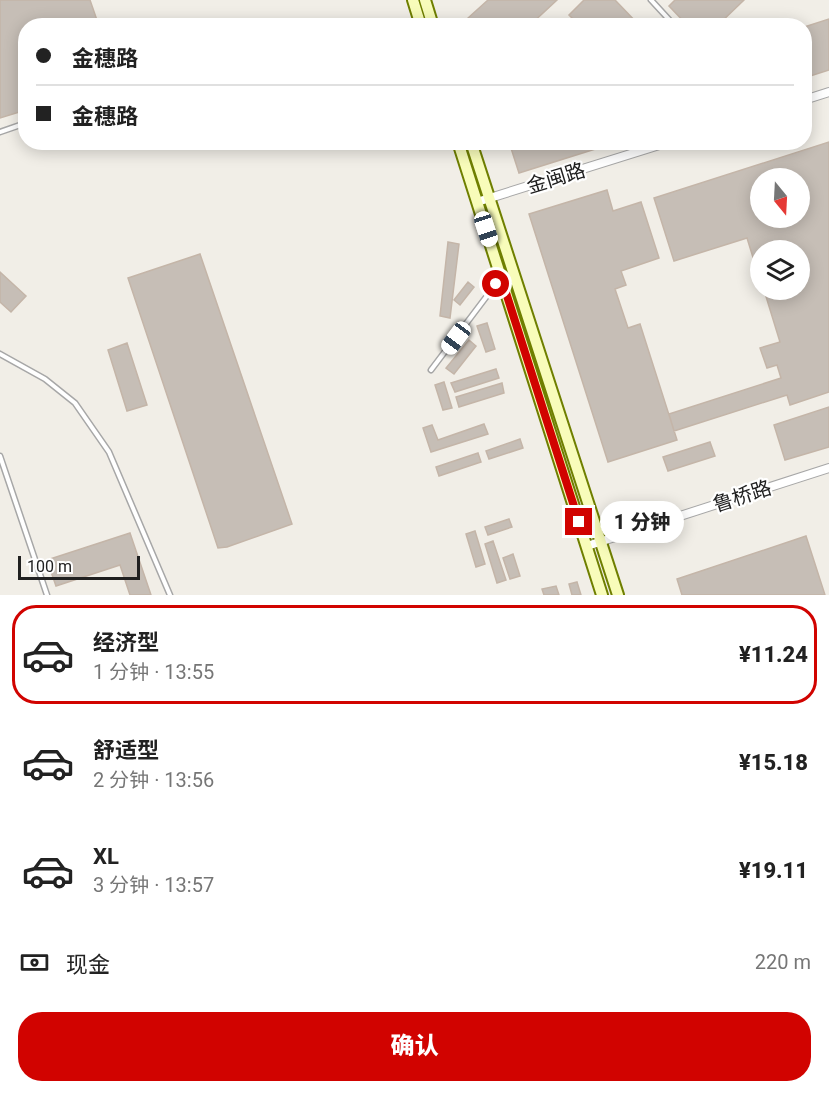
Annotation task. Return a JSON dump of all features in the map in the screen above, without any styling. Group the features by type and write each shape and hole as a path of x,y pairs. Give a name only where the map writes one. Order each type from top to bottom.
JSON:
{"street":[{"path":"413,0 419,18"},
{"path":"425,0 431,18"},
{"path":"812,97 829,92"},
{"path":"461,150 602,595"},
{"path":"474,150 618,595"},
{"name":"金闽路","path":"477,202 643,150"},
{"name":"鲁桥路","path":"587,546 829,468"}],"lane":[{"path":"651,0 668,18"},
{"path":"0,132 18,126"},
{"path":"431,370 501,277"},
{"path":"0,354 45,379 75,403 109,452 170,595"},
{"path":"0,456 47,595"}],"building":[{"path":"0,0 90,0 96,18 18,18 18,112 0,118"},
{"path":"488,0 557,0 538,18 468,18"},
{"path":"584,0 615,0 632,18 572,18 569,15"},
{"path":"675,0 744,0 725,18 680,18 669,6"},
{"path":"829,19 829,70 812,75 812,24"},
{"path":"829,142 829,392 790,405 787,395 674,431 669,414 781,378 777,365 767,368 760,348 780,342 767,300 810,300 810,240 750,240 750,248 747,238 674,261 654,198 804,150 812,150 812,147"},
{"path":"512,150 592,150 519,173"},
{"path":"607,190 613,211 641,202 659,258 621,271 626,285 615,289 628,328 640,324 677,440 608,462 529,214"},
{"path":"448,242 459,244 450,318 440,316"},
{"path":"200,254 292,524 227,547 218,548 128,278"},
{"path":"0,272 26,296 11,312 0,302"},
{"path":"468,282 474,287 460,305 454,300"},
{"path":"487,323 495,349 486,352 477,326"},
{"path":"469,340 476,346 454,374 446,368"},
{"path":"127,343 147,405 127,411 108,350"},
{"path":"496,369 499,378 455,392 451,383"},
{"path":"444,382 452,408 443,410 435,385"},
{"path":"502,383 504,393 459,407 456,397"},
{"path":"829,407 829,447 785,460 774,425"},
{"path":"484,424 488,434 431,452 423,428 432,425 438,440"},
{"path":"520,439 523,448 489,459 486,451"},
{"path":"710,442 715,456 668,471 663,457"},
{"path":"478,453 481,462 439,476 436,467"},
{"path":"509,519 512,527 488,535 485,527"},
{"path":"475,531 485,564 476,567 466,534"},
{"path":"130,533 151,595 130,595 120,565 56,586 47,560"},
{"path":"806,536 825,595 682,595 677,579"},
{"path":"493,541 506,580 497,583 485,544"},
{"path":"513,554 520,576 510,579 503,558"},
{"path":"577,582 581,595 572,595 569,584"},
{"path":"556,586 559,595 544,595 542,589"}],"route":[{"path":"496,284 501,277 579,522"}]}
